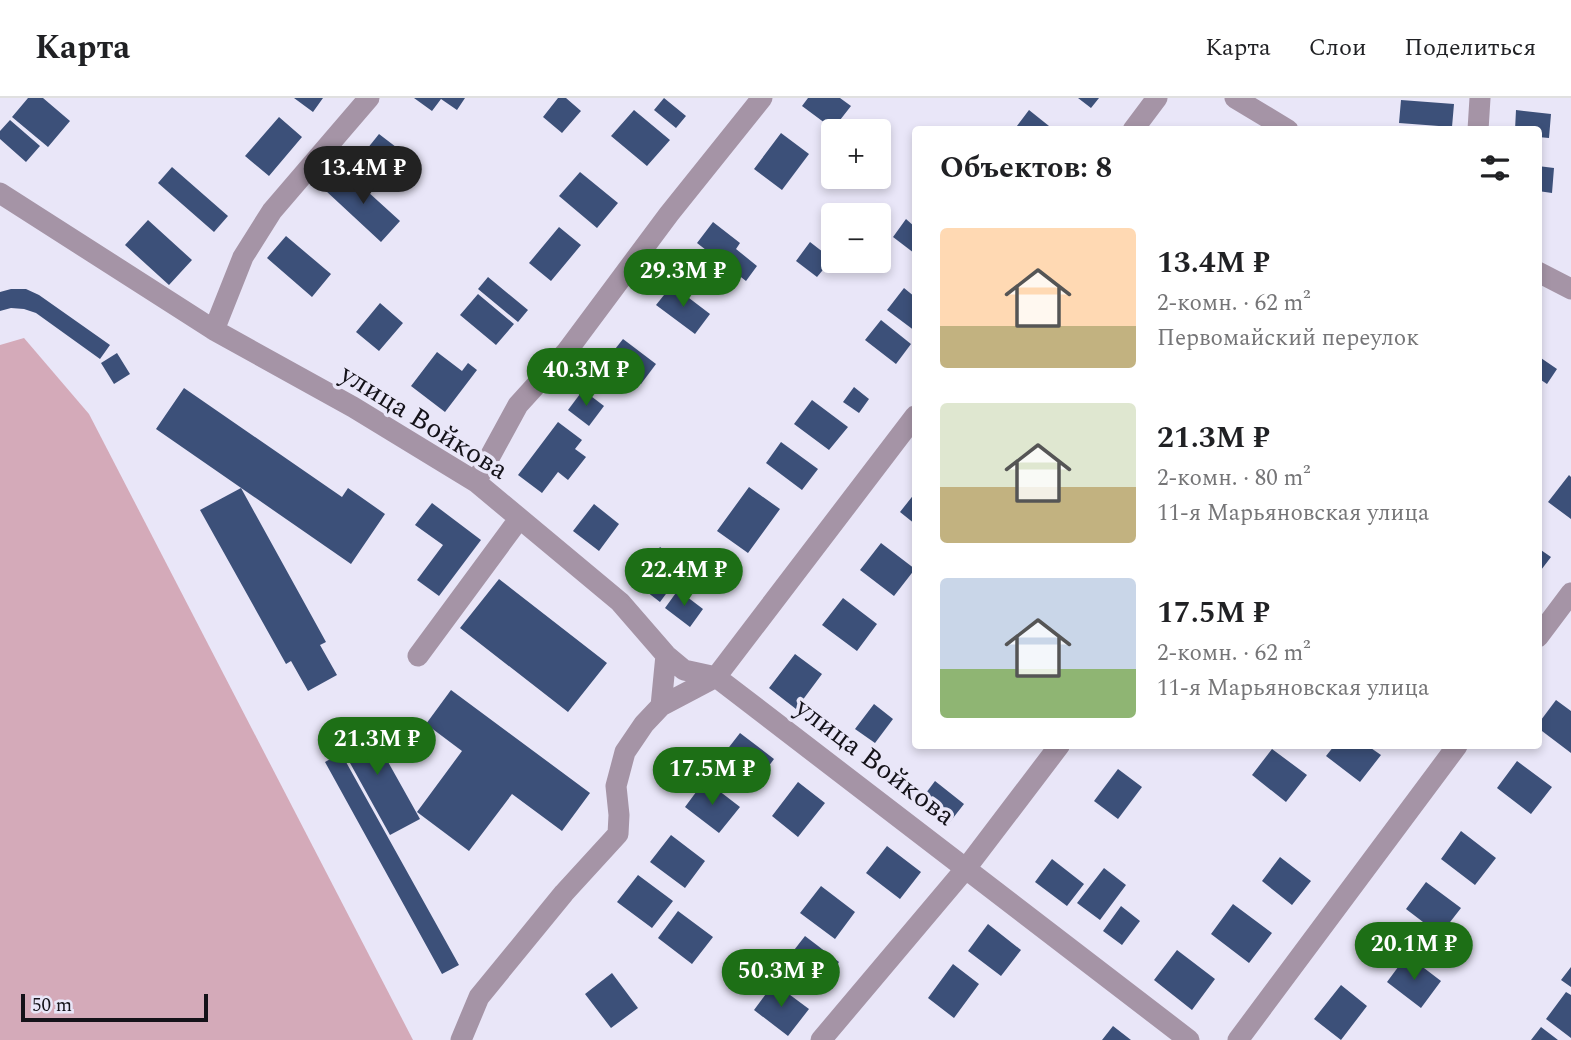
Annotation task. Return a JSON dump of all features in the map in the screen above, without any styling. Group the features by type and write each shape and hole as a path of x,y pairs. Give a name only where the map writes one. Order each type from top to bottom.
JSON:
{"street":[{"path":"214,330 243,257 272,211 369,98"},
{"path":"476,482 518,405 567,351 669,214 762,98"},
{"path":"1136,126 1157,98"},
{"path":"1235,98 1281,126"},
{"path":"1479,126 1480,98"},
{"name":"улица Войкова","path":"0,193 214,330 353,407 476,482 620,602 666,655 684,670 716,677 1189,1040"},
{"path":"1542,274 1571,289"},
{"path":"461,1040 479,998 564,893 618,834 616,786 625,751 644,724 661,706 716,677 912,420"},
{"path":"418,656 519,519"},
{"path":"1542,632 1571,593"},
{"path":"661,706 666,655"},
{"path":"821,1040 967,867 1057,749"},
{"path":"1238,1040 1455,749"}],"shaded area":[{"path":"24,338 89,414 413,1040 0,1040 0,345"}],"building":[{"path":"28,98 43,98 70,121 48,147 12,117"},
{"path":"294,98 323,98 313,112"},
{"path":"414,98 465,98 457,110 441,99 432,111"},
{"path":"558,98 566,98 581,111 562,133 543,117"},
{"path":"664,98 686,116 676,128 654,110"},
{"path":"808,98 840,98 851,106 841,119 821,120 802,106"},
{"path":"1078,98 1099,98 1091,108"},
{"path":"1401,100 1454,104 1452,126 1399,123"},
{"path":"634,110 670,140 647,166 611,136"},
{"path":"1029,110 1049,126 1017,126"},
{"path":"1516,110 1551,114 1549,138 1542,137 1542,126 1515,126"},
{"path":"279,117 302,137 269,176 245,156"},
{"path":"10,120 40,146 26,162 0,139 0,131"},
{"path":"781,133 809,154 782,190 754,169"},
{"path":"379,134 409,157 385,188 368,175 377,165 363,154"},
{"path":"1542,166 1554,168 1552,193 1542,192"},
{"path":"172,167 228,216 214,232 158,183"},
{"path":"345,171 400,221 381,242 326,191"},
{"path":"580,172 618,203 597,228 559,196"},
{"path":"906,219 912,224 912,251 893,237"},
{"path":"148,220 192,260 169,285 125,245"},
{"path":"713,222 740,243 736,249 757,266 746,281 697,243"},
{"path":"559,227 581,245 551,281 529,263"},
{"path":"286,236 331,274 312,297 267,258"},
{"path":"810,242 821,250 821,272 817,277 796,261"},
{"path":"488,277 528,310 518,322 478,289"},
{"path":"672,285 710,314 695,334 656,305"},
{"path":"904,288 912,295 912,329 887,310"},
{"path":"26,289 39,295 110,345 100,359 36,313 11,308 0,311 0,292"},
{"path":"478,294 514,324 496,345 460,315"},
{"path":"380,303 403,323 379,351 356,332"},
{"path":"881,320 911,344 896,364 865,340"},
{"path":"623,339 656,364 641,384 608,358"},
{"path":"437,352 462,371 468,363 477,370 445,412 411,386"},
{"path":"117,353 130,374 114,384 101,363"},
{"path":"1542,359 1557,369 1547,384 1542,381"},
{"path":"854,387 869,399 859,413 843,402"},
{"path":"184,388 342,497 348,488 385,514 351,564 156,429"},
{"path":"583,390 604,406 589,426 568,410"},
{"path":"812,400 848,427 829,450 794,424"},
{"path":"558,422 582,440 575,449 586,457 568,480 558,472 542,493 518,475"},
{"path":"781,442 818,469 802,490 766,463"},
{"path":"1569,475 1571,477 1571,519 1548,502"},
{"path":"749,487 780,509 748,553 717,531"},
{"path":"241,488 326,642 320,645 337,675 308,691 291,661 286,664 200,510"},
{"path":"912,497 912,522 900,512"},
{"path":"432,503 481,540 439,596 417,580 443,545 415,525"},
{"path":"594,504 619,524 599,551 573,531"},
{"path":"881,543 912,567 912,573 894,596 860,570"},
{"path":"660,547 686,567 660,602 634,582"},
{"path":"1542,551 1551,557 1542,569"},
{"path":"499,579 607,663 568,712 460,628"},
{"path":"678,590 703,609 690,627 665,608"},
{"path":"843,598 877,624 857,651 822,625"},
{"path":"795,654 822,674 796,709 769,688"},
{"path":"451,690 590,793 562,831 512,794 469,851 417,812 462,751 426,724"},
{"path":"1556,700 1571,711 1571,753 1542,731 1542,719"},
{"path":"874,704 893,719 875,743 855,729"},
{"path":"364,719 420,819 390,835 335,736"},
{"path":"740,733 774,759 754,786 719,760"},
{"path":"1272,749 1307,775 1286,802 1252,775"},
{"path":"1332,749 1372,749 1381,755 1360,782 1326,756"},
{"path":"341,753 459,965 442,974 325,762"},
{"path":"1517,761 1552,787 1531,814 1497,788"},
{"path":"1118,769 1142,787 1118,819 1094,801"},
{"path":"705,780 740,807 719,833 685,807"},
{"path":"935,781 964,804 946,827 917,805"},
{"path":"798,782 825,803 798,837 772,816"},
{"path":"1461,831 1496,858 1475,885 1441,859"},
{"path":"671,835 705,861 685,888 650,862"},
{"path":"887,846 921,872 900,899 866,873"},
{"path":"1280,857 1311,881 1292,905 1262,881"},
{"path":"1052,859 1084,884 1067,906 1035,882"},
{"path":"1104,868 1126,885 1100,920 1077,903"},
{"path":"638,875 673,901 652,928 617,902"},
{"path":"1426,882 1461,908 1440,935 1406,909"},
{"path":"821,886 855,912 835,939 800,913"},
{"path":"1233,904 1272,933 1249,963 1211,934"},
{"path":"1121,906 1140,921 1122,945 1103,931"},
{"path":"678,911 713,937 692,964 658,938"},
{"path":"988,924 1021,950 1001,976 968,951"},
{"path":"805,936 839,962 819,989 784,963"},
{"path":"1177,950 1215,979 1192,1010 1154,980"},
{"path":"1407,955 1441,981 1421,1008 1387,982"},
{"path":"953,964 979,984 954,1018 928,998"},
{"path":"1571,967 1571,987 1561,980"},
{"path":"612,973 638,1008 611,1028 585,994"},
{"path":"774,983 809,1009 788,1036 754,1010"},
{"path":"1341,985 1367,1006 1341,1040 1314,1019"},
{"path":"1566,992 1571,995 1571,1038 1546,1019"},
{"path":"1113,1026 1131,1040 1102,1040"},
{"path":"1541,1027 1558,1040 1531,1040"}]}
